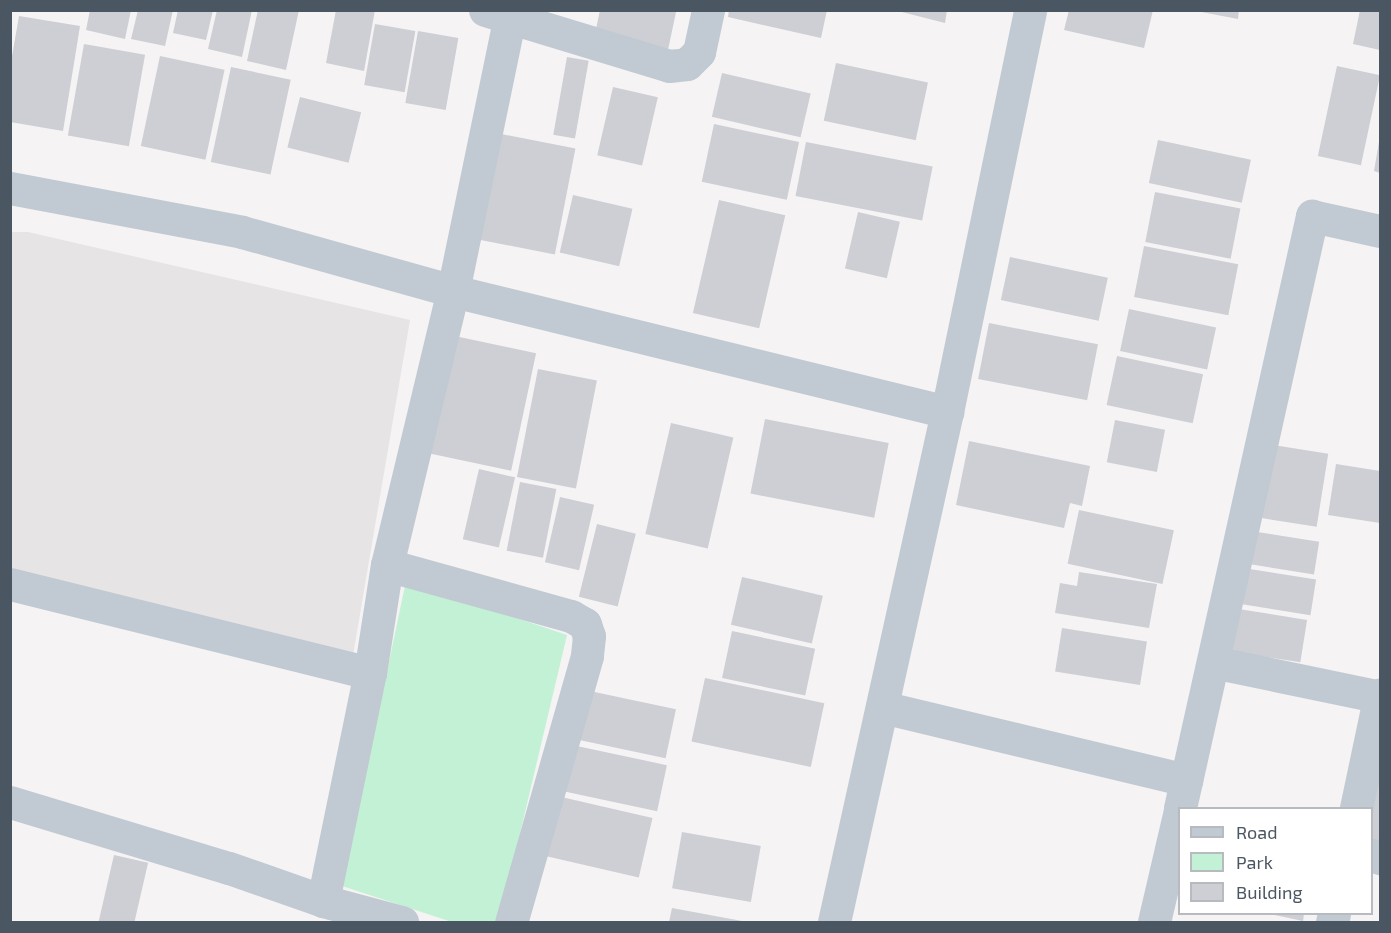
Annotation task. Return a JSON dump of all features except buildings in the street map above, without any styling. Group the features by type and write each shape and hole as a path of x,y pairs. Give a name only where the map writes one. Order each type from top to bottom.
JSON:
{"street":[{"path":"323,901 370,673 387,565 453,291 502,12 669,66 687,64 699,52 708,10"},
{"path":"834,922 947,412 1030,10"},
{"path":"10,188 242,232 453,291 947,412"},
{"path":"882,707 1182,800 1312,216 1380,231"},
{"path":"387,565 571,616 585,624 589,636 588,656 511,922"},
{"path":"10,584 370,673"},
{"path":"1213,662 1380,696 1356,807"},
{"path":"10,802 229,868 323,901 402,922"},
{"path":"1154,922 1178,817"}],"shaded area":[{"path":"10,232 28,232 410,320 350,673 11,583"}],"green space":[{"path":"406,581 567,635 499,922 452,922 342,886"}]}
